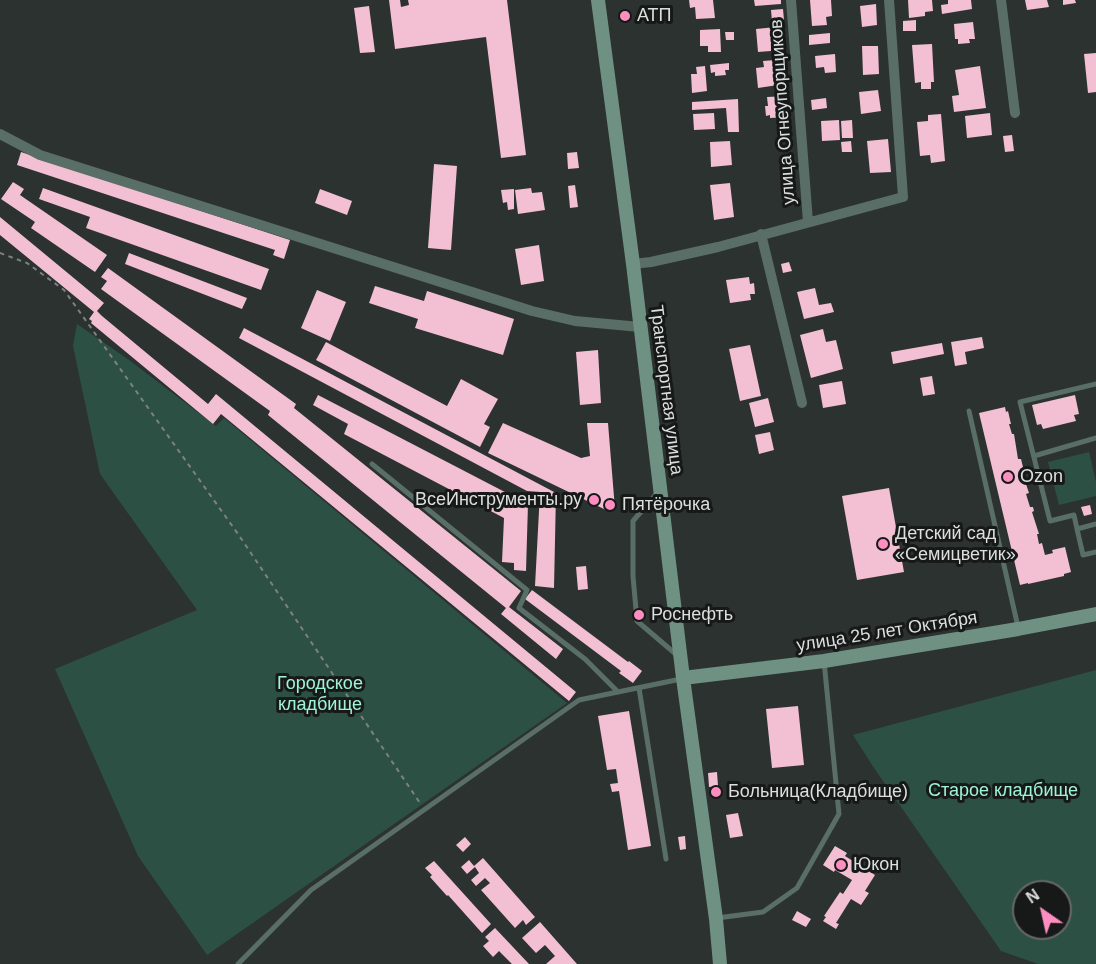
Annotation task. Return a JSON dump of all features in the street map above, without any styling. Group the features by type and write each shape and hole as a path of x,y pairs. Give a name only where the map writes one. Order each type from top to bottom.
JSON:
{"main road":[{"name":"Транспортная улица","path":"598,0 720,964"},
{"name":"улица 25 лет Октября","path":"683,678 824,661 1096,614"}],"street":[{"name":"улица Огнеупорщиков","path":"792,0 808,222"},
{"path":"633,264 718,247 903,196 889,0"},
{"path":"1000,0 1015,113"},
{"path":"0,134 40,155 532,311 575,321 640,327"},
{"path":"761,234 802,403"}],"lane":[{"path":"1096,384 1020,402 1050,521 1074,515 1083,555 1096,552"},
{"path":"969,411 1018,629"},
{"path":"1034,456 1096,438"},
{"path":"372,464 526,590 519,608 585,659 618,692"},
{"path":"660,489 633,521 633,576 638,621 681,659"},
{"path":"1077,529 1096,524"},
{"path":"716,919 762,912 797,888 839,814 824,661"},
{"path":"238,964 311,890 579,700 683,678"},
{"path":"639,688 666,859"}],"path":[{"path":"0,253 27,263 64,290 238,534 425,810"}],"green space":[{"name":"Городское кладбище","path":"77,324 216,426 224,418 567,703 207,955 138,856 55,669 197,610 100,474 73,346"},
{"path":"1089,452 1096,482 1096,496 1059,505 1048,462"},
{"name":"Старое кладбище","path":"1096,670 1096,964 1038,964 1001,951 853,735"}],"building":[{"path":"389,0 400,0 401,7 409,5 408,0 507,0 526,155 501,158 486,37 395,49"},
{"path":"689,0 713,0 715,18 696,19 695,7 690,8"},
{"path":"754,0 781,0 781,4 755,6"},
{"path":"810,0 831,0 832,16 826,17 827,25 812,26"},
{"path":"908,0 932,0 933,11 925,12 925,16 909,18"},
{"path":"948,0 971,0 972,9 942,14 941,5 948,4"},
{"path":"1025,0 1047,0 1049,7 1027,10"},
{"path":"1063,0 1075,0 1076,3 1063,5"},
{"path":"876,4 877,25 862,27 860,6"},
{"path":"369,6 375,52 360,53 354,8"},
{"path":"783,9 784,20 772,21 771,10"},
{"path":"916,20 916,31 903,31 903,21"},
{"path":"973,22 975,39 969,39 970,43 958,44 958,39 955,39 954,24"},
{"path":"776,27 777,47 771,48 771,51 758,52 756,29"},
{"path":"720,29 721,52 708,52 708,46 700,46 700,30"},
{"path":"725,32 734,32 734,40 726,40"},
{"path":"830,33 830,43 809,45 809,35"},
{"path":"932,44 934,82 931,82 931,89 921,89 921,82 915,83 912,45"},
{"path":"862,46 878,46 879,74 863,75"},
{"path":"1096,53 1096,92 1088,93 1084,54"},
{"path":"835,54 836,72 825,73 824,67 816,68 815,56"},
{"path":"775,60 778,85 758,88 756,68 764,67 763,61"},
{"path":"729,63 729,70 725,70 726,75 715,76 715,72 711,73 710,65"},
{"path":"705,66 707,91 692,93 691,74 697,74 696,67"},
{"path":"980,66 986,108 954,112 952,96 959,95 955,70"},
{"path":"878,90 881,111 861,114 859,92"},
{"path":"787,96 788,117 770,118 770,115 766,116 767,97"},
{"path":"826,98 827,108 812,110 811,100"},
{"path":"738,99 739,132 728,132 726,108 692,110 692,102"},
{"path":"714,113 715,129 694,130 693,114"},
{"path":"990,113 992,135 967,138 965,116"},
{"path":"941,114 945,161 931,163 930,155 920,156 917,122 928,121 928,115"},
{"path":"839,120 840,140 822,141 821,121"},
{"path":"852,120 853,138 842,138 841,121"},
{"path":"1012,135 1014,151 1005,152 1003,136"},
{"path":"888,139 891,172 870,173 867,141"},
{"path":"730,141 732,165 711,167 710,142"},
{"path":"851,141 852,152 842,152 841,142"},
{"path":"21,152 290,240 284,259 273,255 275,250 17,165"},
{"path":"577,152 579,168 568,169 567,153"},
{"path":"434,164 457,166 451,250 428,248"},
{"path":"13,182 24,189 20,195 107,255 95,272 31,228 35,222 1,199"},
{"path":"730,183 734,217 714,220 710,185"},
{"path":"575,185 578,207 570,208 568,186"},
{"path":"43,188 269,269 261,290 86,228 90,217 39,199"},
{"path":"531,188 532,193 542,192 545,210 518,214 515,190"},
{"path":"320,189 352,201 347,215 315,203"},
{"path":"514,189 514,209 508,210 507,202 503,203 501,190"},
{"path":"0,217 104,303 97,311 102,316 208,404 216,394 576,692 569,701 221,414 213,424 91,323 89,319 94,312 0,235"},
{"path":"539,245 544,281 521,285 515,249"},
{"path":"129,253 247,298 242,309 125,264"},
{"path":"789,262 792,271 783,273 781,264"},
{"path":"108,268 296,404 294,408 521,591 509,607 563,649 556,659 501,614 506,608 268,415 270,411 101,289 107,281 101,277"},
{"path":"749,277 750,284 754,283 755,294 750,294 751,300 730,303 726,280"},
{"path":"375,286 424,301 427,291 514,319 503,355 415,328 418,319 369,303"},
{"path":"815,288 819,305 831,303 834,312 804,319 797,292"},
{"path":"317,290 346,302 330,341 301,328"},
{"path":"244,328 556,493 554,588 535,586 540,492 527,491 239,338"},
{"path":"823,329 826,342 836,340 843,369 811,378 800,335"},
{"path":"982,337 984,348 965,352 967,364 955,366 951,342"},
{"path":"326,342 447,406 461,379 498,399 484,424 490,427 480,447 316,360"},
{"path":"942,343 944,354 893,364 891,352"},
{"path":"750,345 761,396 740,401 729,349"},
{"path":"598,350 601,403 580,405 576,352"},
{"path":"932,376 935,394 923,396 920,378"},
{"path":"842,381 846,404 823,408 819,385"},
{"path":"318,395 528,504 526,571 514,570 514,563 502,562 504,518 344,434 348,424 313,405"},
{"path":"1075,395 1079,414 1074,415 1076,421 1043,429 1041,424 1037,425 1032,405"},
{"path":"768,398 774,422 755,427 749,403"},
{"path":"1005,407 1006,412 1008,411 1012,434 1014,434 1018,459 1021,459 1024,471 1022,472 1029,493 1026,494 1030,507 1033,507 1034,511 1032,512 1039,534 1037,534 1039,544 1042,543 1045,555 1053,553 1052,550 1065,547 1071,572 1064,576 1020,585 979,413"},
{"path":"503,423 581,458 590,456 587,423 608,423 615,509 606,510 488,453"},
{"path":"770,432 774,450 759,454 755,435"},
{"path":"889,488 904,572 857,580 842,496"},
{"path":"1090,505 1092,514 1084,516 1081,507"},
{"path":"586,566 588,589 578,590 576,567"},
{"path":"532,590 642,671 633,683 619,673 621,671 525,599"},
{"path":"798,706 804,765 772,768 766,709"},
{"path":"629,711 651,846 628,850 619,791 612,792 610,784 618,783 616,769 607,770 598,716"},
{"path":"717,772 718,786 709,787 708,773"},
{"path":"738,813 743,836 730,838 726,815"},
{"path":"685,836 686,849 680,850 678,837"},
{"path":"465,837 471,844 463,852 456,845"},
{"path":"835,846 847,853 845,856 875,875 865,891 869,893 861,905 851,899 836,923 839,924 836,929 823,921 826,917 824,916 840,892 843,894 852,880 823,865"},
{"path":"483,858 535,917 526,925 523,920 515,928 481,890 490,883 485,878 476,886 471,880 479,873 475,867 467,874 461,867 469,860 474,866"},
{"path":"434,861 491,924 482,933 430,877 432,875 425,868"},
{"path":"797,911 811,919 806,927 792,920"},
{"path":"540,922 577,964 546,964 555,956 545,945 536,953 522,938"},
{"path":"495,928 529,964 512,964 499,951 493,957 483,946 489,941 485,937"}],"place":[{"name":"АТП","path":"625,16"},
{"name":"Ozon","path":"1008,477"},
{"name":"ВсеИнструменты.ру","path":"594,500"},
{"name":"Пятёрочка","path":"610,505"},
{"name":"Детский сад «Семицветик»","path":"883,544"},
{"name":"Роснефть","path":"639,615"},
{"name":"Больница(Кладбище)","path":"716,792"},
{"name":"Юкон","path":"841,865"}]}
